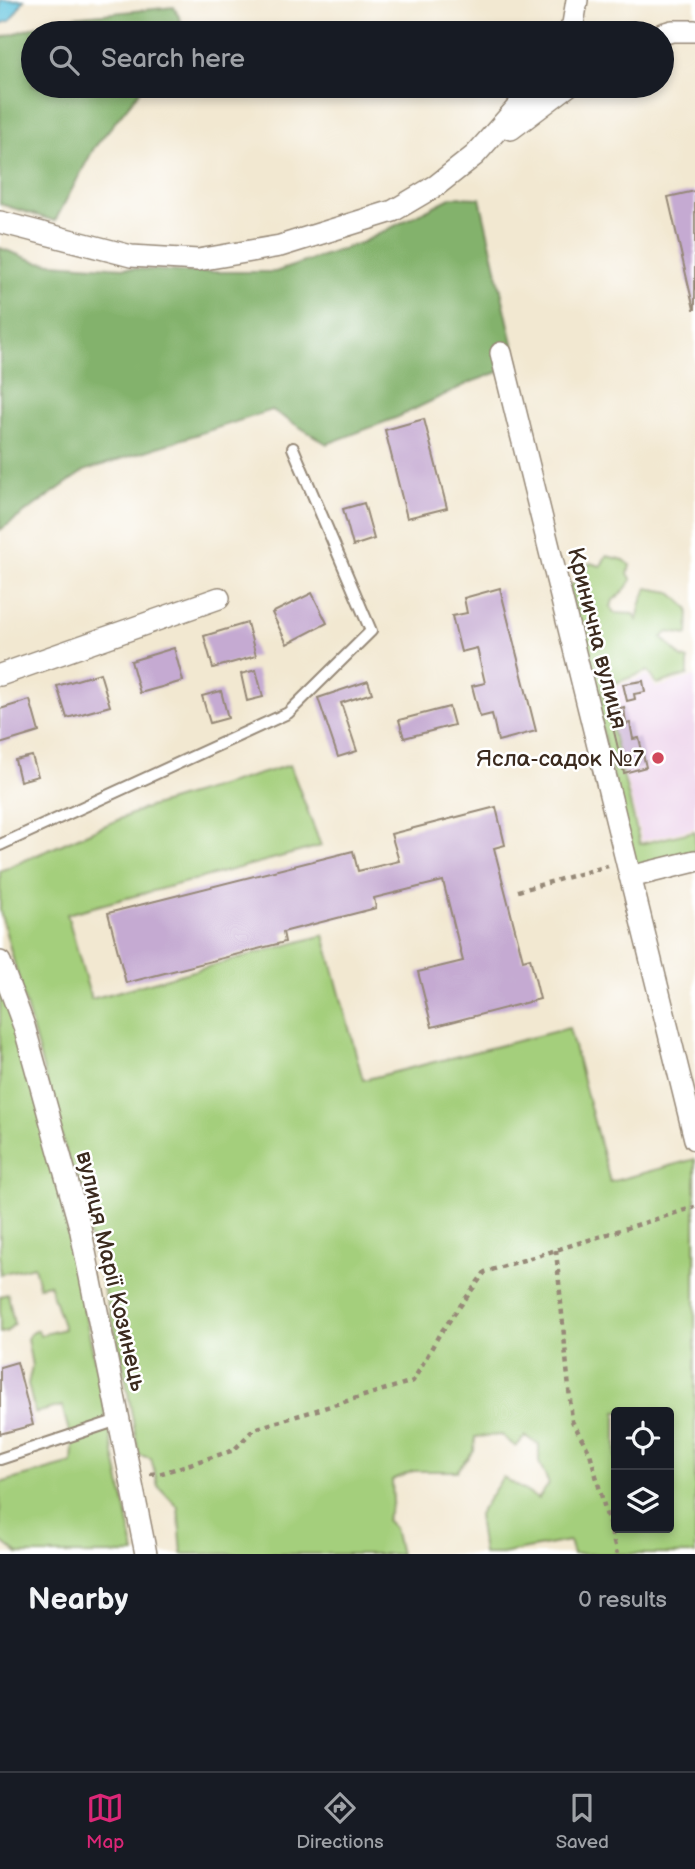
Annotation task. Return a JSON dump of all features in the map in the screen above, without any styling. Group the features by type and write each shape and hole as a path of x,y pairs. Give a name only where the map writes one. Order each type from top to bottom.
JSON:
{"street":[{"path":"573,21 576,0"},
{"path":"674,31 695,32"},
{"path":"475,155 525,98"},
{"path":"0,222 131,256 198,260 280,246 393,211 437,185 552,98"},
{"name":"Кринична вулиця","path":"501,353 695,1139"},
{"path":"0,675 219,598"},
{"path":"628,869 695,861"},
{"name":"вулиця Марії Козинець","path":"0,962 24,1026 80,1227 146,1554"}],"lane":[{"path":"0,845 288,713 371,631 293,448"},
{"path":"0,1459 118,1420"}],"path":[{"path":"518,891 628,869"},
{"path":"132,1475 162,1473 234,1450 254,1429 413,1381 439,1335 485,1272 695,1207"},
{"path":"556,1250 572,1421 590,1453 617,1554"}],"shaded area":[{"name":"Ясла-садок №7","path":"647,675 656,688 695,676 695,828 642,841 604,692"}],"green space":[{"path":"174,7 181,21 53,21"},
{"path":"21,31 21,98 134,98 94,148 55,221 0,204 0,38"},
{"path":"452,197 480,198 518,365 471,382 398,417 327,444 272,410 84,471 0,530 0,248 38,262 183,272 275,272 363,242"},
{"path":"606,556 624,560 630,565 628,574 632,580 613,600 611,607 614,613 634,614 637,620 647,588 670,592 689,609 688,635 668,632 662,637 682,658 688,660 688,675 657,684 648,671 602,688 640,844 695,831 695,851 634,867 589,673 587,653 568,585 575,584 590,563 601,566"},
{"path":"290,765 321,846 67,914 91,999 324,935 363,1080 569,1028 610,1182 695,1159 695,1554 573,1554 569,1541 501,1554 483,1554 478,1515 503,1477 538,1499 549,1484 539,1462 539,1445 526,1436 516,1447 501,1435 475,1437 474,1450 457,1471 413,1471 392,1480 393,1502 386,1520 394,1528 400,1554 182,1554 178,1507 158,1486 151,1458 139,1455 121,1353 0,911 0,871 143,809"},
{"path":"0,979 42,1108 135,1554 18,1554 0,1540 0,1483 72,1463 73,1446 62,1406 35,1413 28,1384 32,1366 27,1339 30,1334 38,1330 40,1335 64,1329 49,1284 39,1286 34,1266 0,1274"},
{"path":"8,1294 14,1324 6,1332 0,1333 0,1296"}],"water":[{"path":"0,0 24,0 10,21 0,24"}],"building":[{"path":"695,191 695,309 694,309 668,197"},
{"path":"424,419 447,508 407,518 385,430"},
{"path":"364,503 374,539 353,546 343,509"},
{"path":"500,588 536,731 498,741 492,714 480,717 472,686 485,683 477,648 461,652 452,616 467,613 464,598"},
{"path":"312,593 327,623 287,644 272,613"},
{"path":"247,623 256,656 213,668 204,636"},
{"path":"174,648 183,681 140,693 131,661"},
{"path":"256,670 263,697 247,701 241,674"},
{"path":"100,673 110,706 67,718 57,686"},
{"path":"368,681 372,693 341,703 357,751 338,757 318,698"},
{"path":"643,681 645,692 634,694 635,699 627,701 623,684"},
{"path":"221,691 228,718 210,723 202,696"},
{"path":"30,700 39,732 0,744 0,709"},
{"path":"449,707 454,725 404,738 399,720"},
{"path":"624,707 626,724 630,723 633,739 639,738 646,767 624,773 609,711"},
{"path":"32,756 38,776 20,781 15,760"},
{"path":"496,807 505,845 494,848 523,960 530,958 540,999 432,1027 418,972 463,961 443,881 374,898 376,908 283,932 285,942 126,983 108,913 353,851 358,871 399,861 391,834"},
{"path":"17,1362 33,1425 0,1434 0,1367"}],"place":[{"name":"Ясла-садок №7","path":"658,758"}]}
